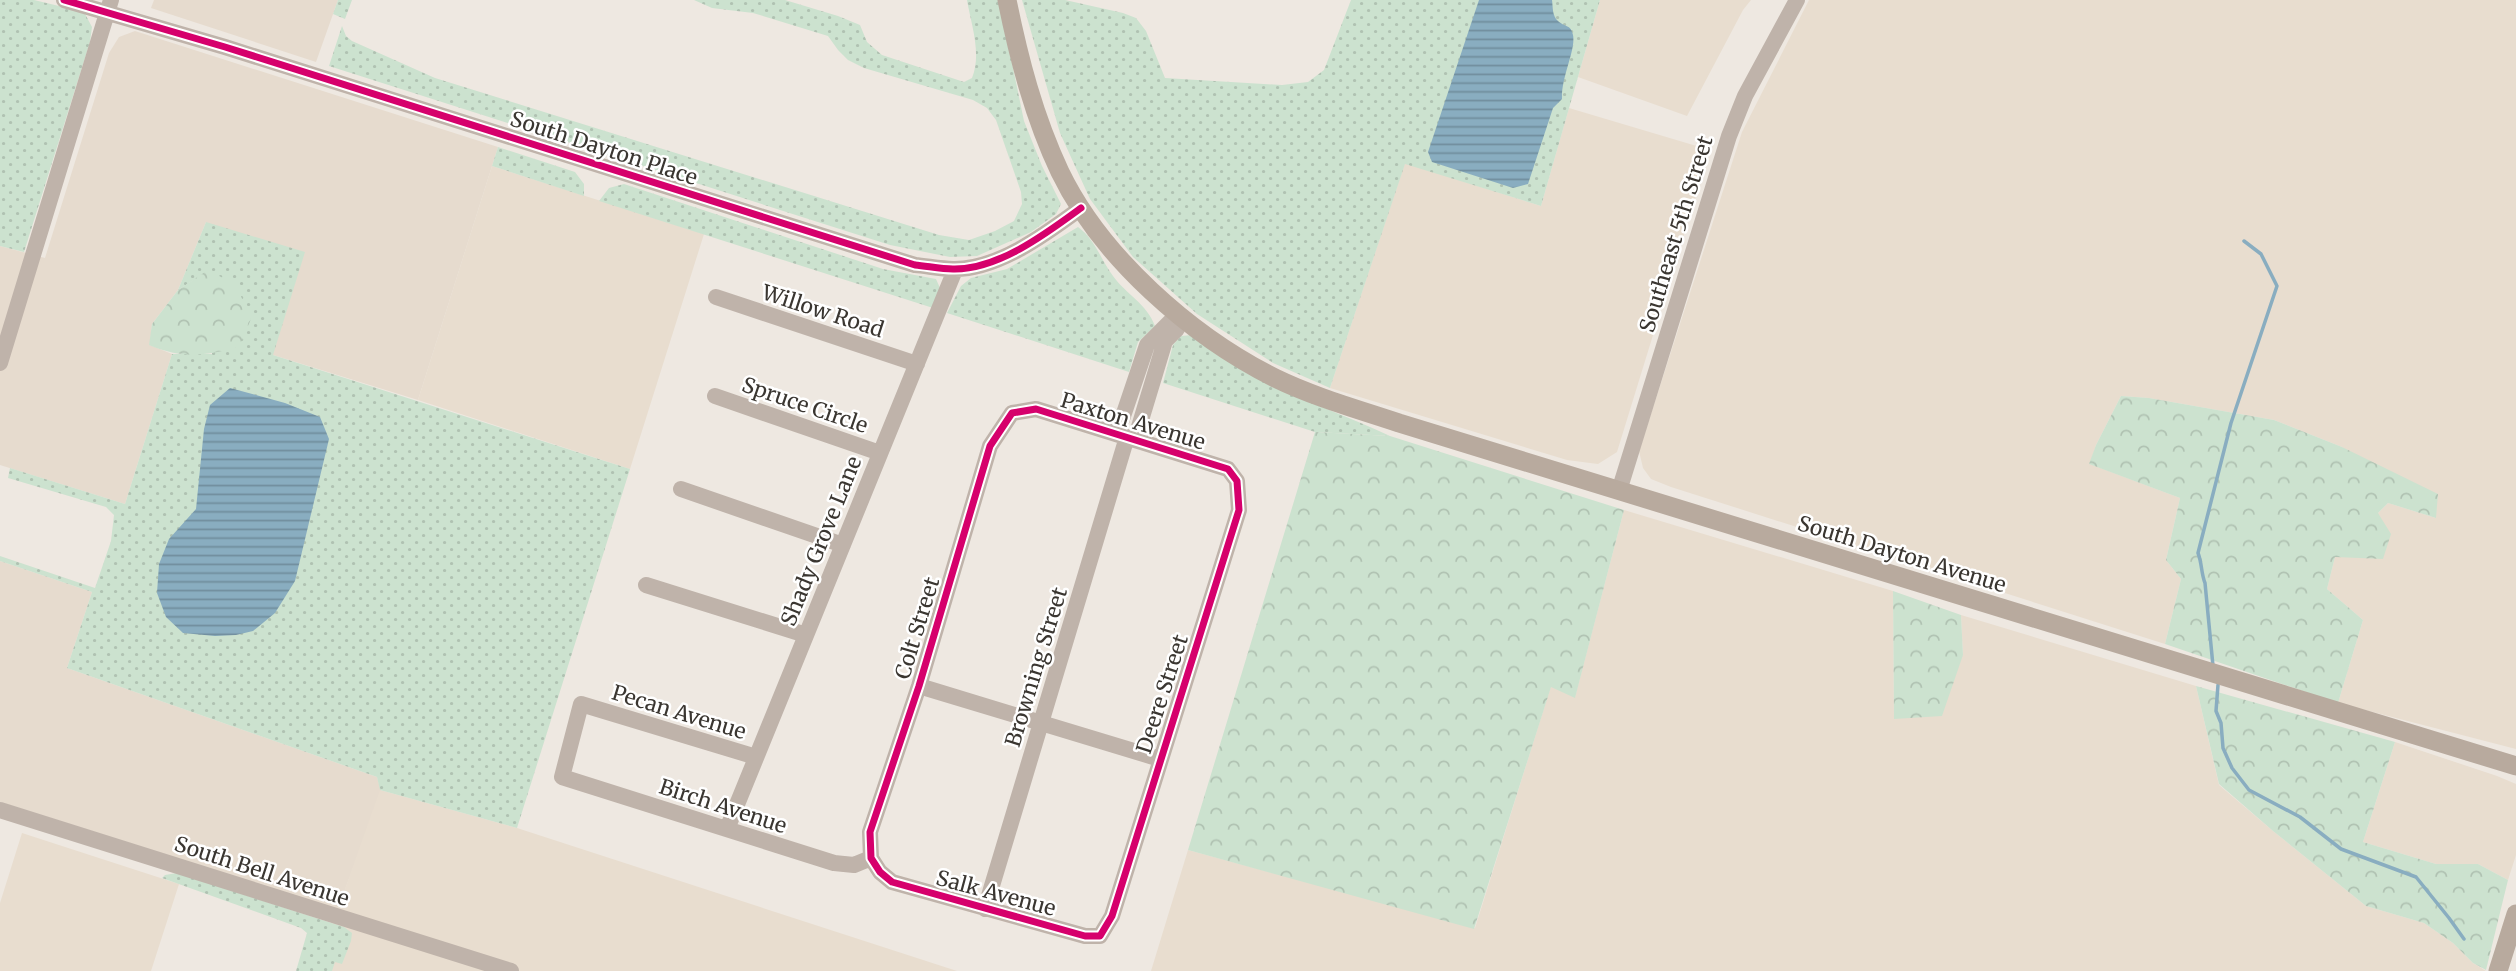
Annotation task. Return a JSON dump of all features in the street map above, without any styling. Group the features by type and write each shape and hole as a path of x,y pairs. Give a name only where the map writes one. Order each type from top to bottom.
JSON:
{"main road":[{"name":"South Dayton Avenue","path":"1007,0 1035,111 1061,173 1081,208 1106,242 1130,268 1182,317 1237,357 1276,379 1399,423 2516,766"},
{"path":"2498,971 2516,914"}],"street":[{"path":"0,363 109,6 64,0"},
{"name":"Southeast 5th Street","path":"1619,491 1729,135 1745,96 1797,0"},
{"name":"South Dayton Place","path":"109,6 915,265 955,270 989,262 1028,245 1081,208"},
{"name":"Shady Grove Lane","path":"727,829 955,270"},
{"name":"Willow Road","path":"716,297 917,364"},
{"name":"Browning Street","path":"985,909 1126,437 1165,341 1182,317"},
{"name":"Spruce Circle","path":"715,396 880,453"},
{"name":"Paxton Avenue","path":"1012,413 1037,409 1228,469 1237,481"},
{"name":"Colt Street","path":"871,859 870,832 919,687 990,446 1012,413"},
{"name":"Deere Street","path":"1112,916 1239,510 1237,481"},
{"path":"681,489 843,545"},
{"path":"646,585 806,635"},
{"path":"919,687 1160,759"},
{"name":"Pecan Avenue","path":"562,777 581,704 756,757"},
{"name":"Birch Avenue","path":"562,777 834,863 854,865 871,859"},
{"name":"South Bell Avenue","path":"0,810 511,971"},
{"name":"Salk Avenue","path":"871,859 892,882 1085,936 1100,936 1112,916"}],"shaded area":[{"path":"154,0 338,0 316,62 151,8"},
{"path":"1600,0 1751,0 1743,10 1687,116 1578,77"},
{"path":"1809,0 2516,0 2516,749 2338,703 2363,620 2327,589 2335,557 2388,503 2436,518 2342,447 2274,420 2149,398 2121,396 2096,445 2090,464 2180,498 2166,560 2181,579 2165,644 1651,479 1643,468 1639,451 1742,132"},
{"path":"135,31 498,147 418,400 273,355 206,222 178,290 152,324 150,345 172,354 125,504 0,465 0,246 45,258 109,53 119,37"},
{"path":"1569,108 1710,150 1617,452 1598,464 1567,460 1330,388 1405,163 1541,206"},
{"path":"492,166 704,234 630,469 418,400"},
{"path":"1624,510 1893,591 1894,719 1963,655 1961,615 2196,686 2219,785 2366,906 2424,923 2486,971 1151,971 1188,850 1475,928 1551,686 1575,697"},
{"path":"0,561 92,592 67,668 377,777 381,791 338,909 0,802"},
{"path":"2395,742 2516,784 2516,855 2508,880 2478,864 2436,864 2363,842"},
{"path":"380,790 517,828 957,971 316,971"},
{"path":"22,833 179,884 151,971 0,971 0,903"}],"green space":[{"path":"0,0 34,0 84,12 92,27 90,42 24,252 0,246"},
{"path":"338,0 352,0 345,19 333,14"},
{"path":"694,0 785,0 838,16 860,25 867,42 882,55 964,82 972,78 976,59 967,0 999,0 1024,121 1061,204 1056,214 1031,232 977,256 950,257 890,245 329,66 342,26 346,36 352,41 435,78 939,235 969,240 1014,221 1022,204 1021,192 996,120 987,108 973,100 864,68 848,60 828,36 753,13 712,8"},
{"path":"1022,0 1065,0 1136,18 1146,31 1165,78 1282,85 1308,82 1324,70 1351,0 1600,0 1541,206 1405,164 1330,388 1273,363 1197,314 1133,257 1090,199 1060,133"},
{"path":"498,147 575,172 584,184 584,196 492,166"},
{"path":"624,184 883,269 936,279 940,288 933,308 599,201 609,188"},
{"path":"206,222 305,252 273,355 630,469 517,828 380,790 377,777 67,668 92,592 0,561 0,556 95,588 111,541 114,515 106,507 8,478 10,468 125,504 172,354 212,354 208,271 178,290"},
{"path":"1078,227 1093,244 1118,282 1147,311 1155,326 1138,342 1129,372 947,313 961,286 971,278 1007,269"},
{"path":"208,270 236,285 251,319 239,347 194,355 149,345 152,324 178,290"},
{"path":"1192,335 1214,352 1262,380 1390,436 1315,432 1163,383 1173,345 1181,336"},
{"path":"2121,396 2149,398 2274,420 2342,447 2438,494 2436,518 2388,503 2378,513 2391,534 2383,559 2335,557 2327,589 2363,620 2338,703 2165,644 2181,579 2166,560 2180,498 2089,464"},
{"path":"1315,432 1390,436 1624,510 1575,698 1551,687 1474,929 1188,850"},
{"path":"1893,591 1961,615 1963,655 1942,716 1894,719"},
{"path":"2196,686 2395,742 2363,842 2436,864 2478,864 2508,880 2486,970 2473,963 2453,943 2424,923 2366,906 2219,784"},
{"path":"177,873 344,927 352,933 342,964 335,962 332,971 296,971 307,933 301,928 162,878"}],"water":[{"path":"1479,0 1552,0 1556,19 1569,27 1573,35 1562,99 1553,108 1528,184 1513,188 1432,162 1428,152"},
{"path":"230,388 285,403 320,417 329,439 295,581 275,613 253,631 236,635 183,633 166,617 157,593 159,564 169,539 196,509 204,429 210,405"}],"waterway":[{"path":"2213,666 2205,583 2198,553 2231,423 2277,286 2261,254 2244,241"},
{"path":"2218,685 2216,711 2221,723 2223,748 2232,768 2249,790 2300,817 2341,849 2416,877 2464,939"}],"cycle path":[{"path":"64,0 225,47 915,265 953,269 987,263 1021,248 1081,208"},
{"path":"1036,409 1228,469 1237,481 1239,510 1112,916 1100,936 1085,936 892,882 880,872 871,858 870,832 919,686 990,446 1012,413 1036,409"}]}
